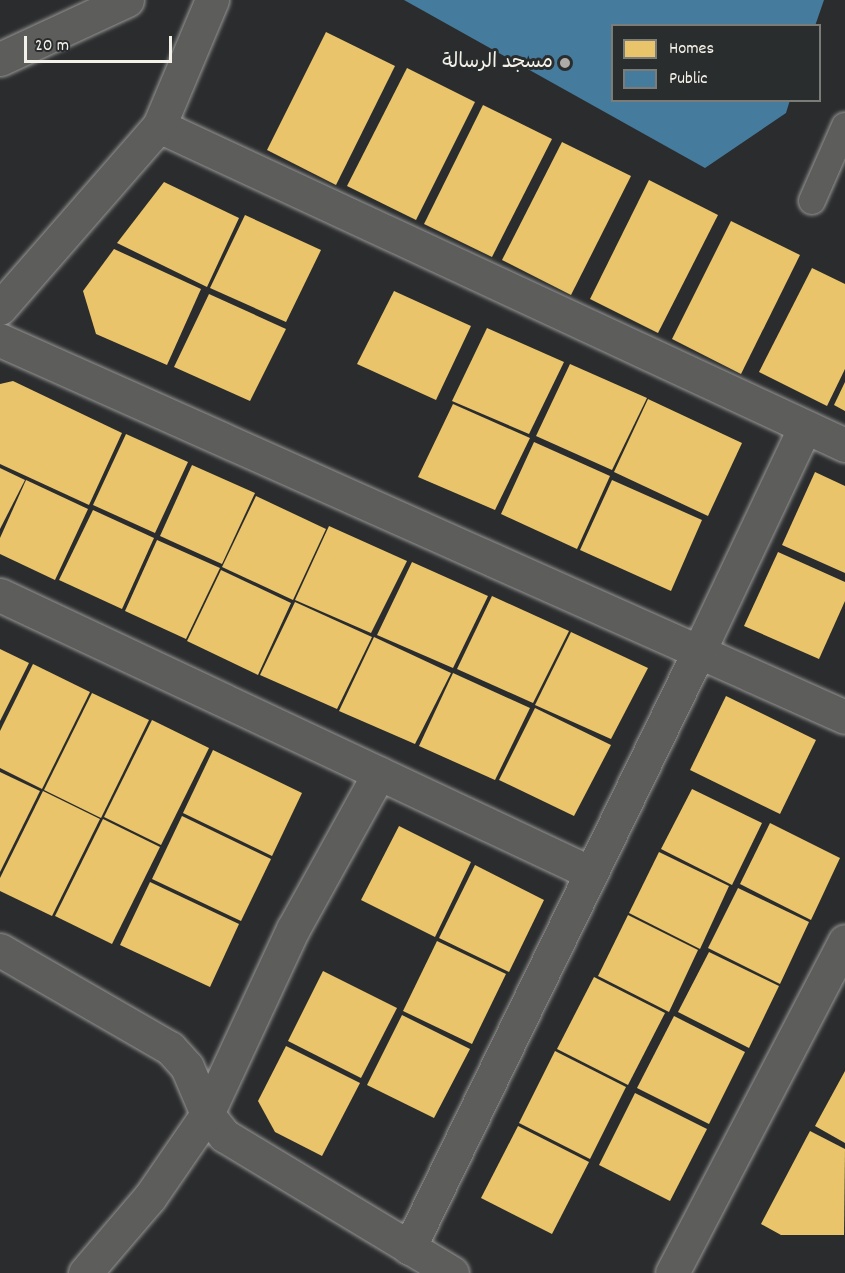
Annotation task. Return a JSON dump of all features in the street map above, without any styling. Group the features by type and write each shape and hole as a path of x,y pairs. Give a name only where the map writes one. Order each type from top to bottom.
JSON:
{"street":[{"path":"0,59 127,0"},
{"path":"0,308 159,126 212,0"},
{"path":"159,126 845,445"},
{"path":"0,340 845,717"},
{"path":"409,1248 699,651 805,427"},
{"path":"0,595 591,873"},
{"path":"85,1273 150,1197 207,1114 293,929 379,772"},
{"path":"672,1273 845,941"},
{"path":"0,950 170,1048 187,1067 207,1114 225,1136 452,1273"}],"lane":[{"path":"812,201 845,126"}],"building: Homes":[{"path":"326,32 395,66 336,185 267,150"},
{"path":"407,68 475,102 416,220 347,186"},
{"path":"483,105 552,139 492,257 424,224"},
{"path":"562,142 631,176 571,295 502,260"},
{"path":"649,180 718,215 658,333 590,299"},
{"path":"164,182 239,218 207,287 117,243"},
{"path":"245,215 321,250 286,322 210,288"},
{"path":"731,221 800,255 741,374 672,339"},
{"path":"114,249 201,289 167,365 96,334 83,291"},
{"path":"812,268 845,284 845,369 827,406 759,372"},
{"path":"394,291 471,326 436,400 357,364"},
{"path":"209,294 286,329 250,401 174,367"},
{"path":"487,328 564,362 529,434 452,401"},
{"path":"570,364 647,398 612,470 536,436"},
{"path":"13,381 122,433 89,505 0,464 0,384"},
{"path":"845,382 845,411 834,405"},
{"path":"648,399 742,443 708,516 614,472"},
{"path":"453,404 530,438 495,510 418,477"},
{"path":"126,434 188,462 155,533 93,505"},
{"path":"534,442 610,476 577,549 501,514"},
{"path":"192,465 255,493 222,564 160,536"},
{"path":"0,468 25,480 0,529"},
{"path":"815,472 845,486 845,573 782,545"},
{"path":"26,480 88,509 55,580 0,554 0,538"},
{"path":"612,480 702,520 671,591 580,550"},
{"path":"256,496 326,529 293,600 222,567"},
{"path":"93,510 154,538 122,609 59,580"},
{"path":"329,526 407,561 371,633 295,600"},
{"path":"157,540 220,568 186,639 125,611"},
{"path":"778,552 845,582 845,601 819,659 744,626"},
{"path":"412,562 488,596 453,668 377,635"},
{"path":"221,570 291,603 258,675 187,641"},
{"path":"492,596 569,631 533,703 457,669"},
{"path":"295,602 372,637 337,709 260,675"},
{"path":"571,632 648,668 611,739 535,705"},
{"path":"374,637 451,673 415,744 339,711"},
{"path":"0,649 29,663 0,721"},
{"path":"33,664 90,692 42,789 0,768 0,731"},
{"path":"453,673 530,708 495,780 419,746"},
{"path":"92,693 149,720 101,818 44,790"},
{"path":"726,696 816,740 780,814 690,770"},
{"path":"535,708 611,745 574,816 499,780"},
{"path":"152,720 209,748 161,845 104,817"},
{"path":"213,750 302,793 272,856 183,813"},
{"path":"0,772 40,791 0,872"},
{"path":"692,789 762,823 732,885 661,849"},
{"path":"43,791 100,819 52,916 0,891 0,878"},
{"path":"182,816 271,859 241,921 152,879"},
{"path":"103,819 160,847 112,944 55,916"},
{"path":"770,823 840,858 811,920 740,884"},
{"path":"399,826 471,862 435,937 361,900"},
{"path":"659,852 729,886 700,949 629,913"},
{"path":"475,865 544,900 509,972 439,938"},
{"path":"150,882 239,924 210,987 120,945"},
{"path":"738,888 809,922 780,984 708,948"},
{"path":"628,915 698,950 669,1012 598,976"},
{"path":"437,941 506,974 472,1044 403,1011"},
{"path":"709,952 779,986 749,1048 678,1012"},
{"path":"323,971 397,1008 361,1078 288,1041"},
{"path":"594,977 665,1013 628,1085 557,1049"},
{"path":"402,1015 470,1049 434,1118 367,1085"},
{"path":"674,1016 745,1052 709,1124 637,1088"},
{"path":"286,1046 360,1083 322,1156 275,1132 258,1101"},
{"path":"555,1051 626,1087 590,1159 519,1123"},
{"path":"845,1071 845,1143 815,1126"},
{"path":"635,1093 707,1129 670,1201 599,1165"},
{"path":"518,1126 589,1162 552,1234 481,1198"},
{"path":"810,1131 845,1149 844,1235 781,1235 761,1224"}],"building: Public":[{"name":"مسجد الرسالة","path":"404,0 824,0 816,24 611,24 611,102 789,102 786,113 705,168"}],"place":[{"name":"مسجد الرسالة","path":"565,63"}]}
